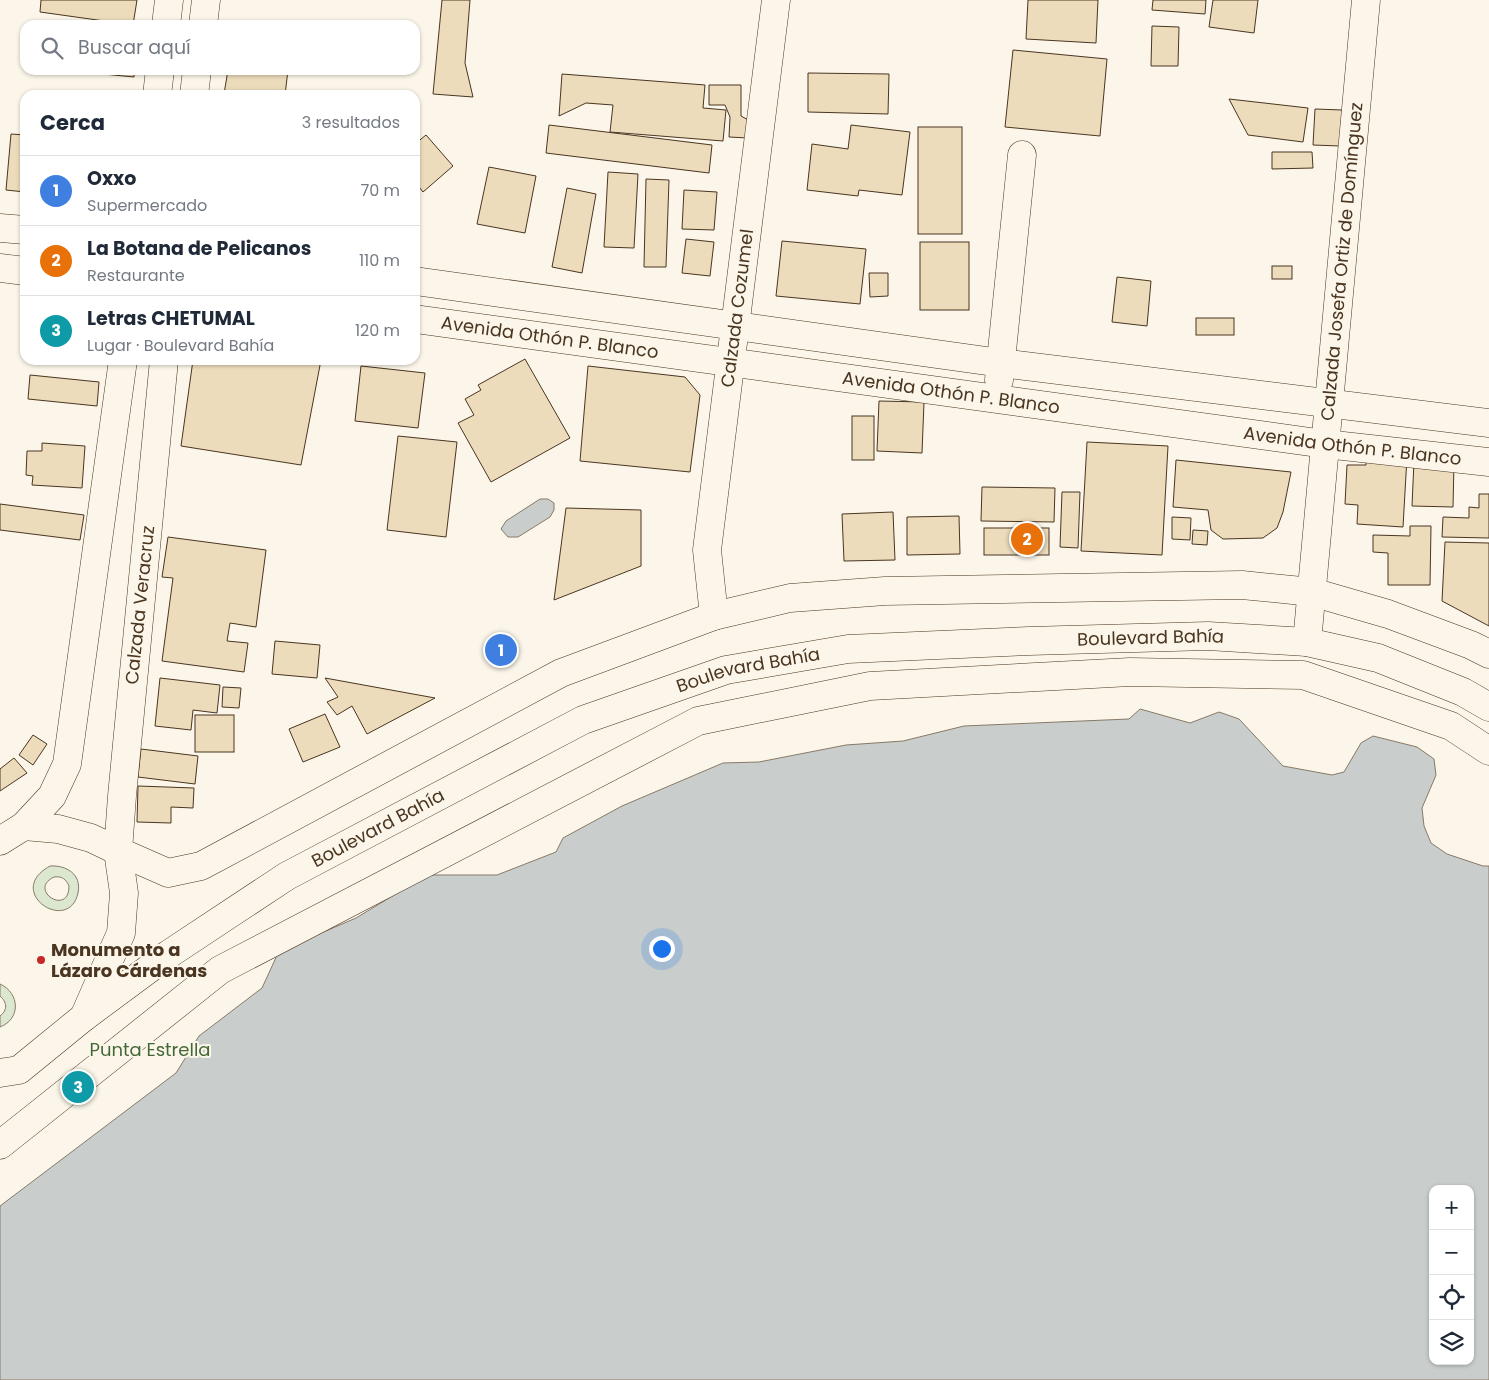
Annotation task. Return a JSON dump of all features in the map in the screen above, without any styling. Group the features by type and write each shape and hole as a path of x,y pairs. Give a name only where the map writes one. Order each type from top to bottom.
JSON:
{"street":[{"path":"167,20 169,0"},
{"path":"204,20 206,0"},
{"name":"Calzada Cozumel","path":"714,616 707,550 776,0"},
{"name":"Calzada Josefa Ortiz de Domínguez","path":"1306,642 1330,403 1366,0"},
{"path":"158,90 159,75"},
{"path":"195,90 196,75"},
{"path":"997,399 1022,155"},
{"path":"0,228 20,230"},
{"path":"0,268 20,270"},
{"name":"Avenida Othón P. Blanco","path":"420,282 1001,363 1489,423"},
{"name":"Avenida Othón P. Blanco","path":"420,320 1326,444 1489,462"},
{"path":"0,842 12,826 52,796 67,764 122,365"},
{"name":"Calzada Veracruz","path":"84,1017 121,933 124,892 118,851 164,365"},
{"path":"12,826 58,829 91,838 168,873 201,866 561,673 714,616 790,598 884,591 1242,585 1312,592 1388,614 1471,645 1489,654"},
{"name":"Boulevard Bahía","path":"6,1077 169,954 287,876 583,720 726,670 857,649 1029,641 1208,636 1306,642 1378,658 1463,692 1489,707"},
{"path":"0,1145 220,970 698,721 870,686 1130,672 1304,675 1451,726 1489,751"}],"green space":[{"path":"50,866 62,867 71,872 78,881 79,886 72,905 63,910 53,910 43,905 36,897 33,887 37,876","holes":["54,877 63,879 69,886 67,895 63,900 51,898 47,894 45,888 47,882"]},
{"path":"0,984 11,993 14,999 15,1012 7,1023 0,1027 0,1016 6,1006 0,996"}],"shaded area":[{"path":"540,499 548,499 554,503 554,510 550,517 518,537 508,537 501,529 506,521"},
{"path":"1140,709 1190,723 1219,712 1239,719 1283,766 1332,775 1344,772 1361,743 1373,736 1417,747 1434,759 1436,775 1422,808 1424,826 1431,843 1447,854 1483,866 1489,866 1489,1380 0,1380 0,1206 176,1073 199,1036 262,988 279,951 356,918 427,875 497,875 556,852 563,838 622,806 723,763 759,762 846,745 903,741 964,726 1129,719"}],"building":[{"path":"41,0 137,0 134,20 97,20 40,12"},
{"path":"442,0 470,0 465,63 473,97 433,94"},
{"path":"1028,0 1098,0 1096,43 1026,39"},
{"path":"1153,0 1206,0 1205,14 1152,10"},
{"path":"1213,0 1258,0 1254,33 1209,27"},
{"path":"1152,26 1179,27 1178,66 1151,66"},
{"path":"1013,50 1107,59 1100,136 1005,127"},
{"path":"808,73 889,74 888,114 808,112"},
{"path":"562,74 705,85 703,108 726,110 723,141 610,132 613,105 586,103 559,116"},
{"path":"113,75 134,75 134,77"},
{"path":"227,75 287,75 286,90 225,90"},
{"path":"709,85 741,85 741,116 752,122 748,138 729,137 730,117 725,105 709,105"},
{"path":"1229,99 1308,108 1303,142 1248,135"},
{"path":"1315,109 1342,110 1340,146 1313,145"},
{"path":"549,125 712,145 709,173 546,153"},
{"path":"851,125 910,132 902,195 859,190 858,196 807,190 812,144 848,149"},
{"path":"918,127 962,127 962,234 918,234"},
{"path":"11,134 20,135 20,191 6,190"},
{"path":"426,135 453,166 423,192 420,188 420,140"},
{"path":"1272,152 1312,152 1313,168 1272,169"},
{"path":"489,167 536,176 525,233 477,224"},
{"path":"608,172 638,174 634,248 604,247"},
{"path":"646,179 669,180 666,267 644,267"},
{"path":"567,188 596,194 582,273 552,267"},
{"path":"684,190 717,192 714,230 682,229"},
{"path":"686,239 714,242 710,276 682,273"},
{"path":"782,241 866,249 860,304 776,296"},
{"path":"920,242 969,242 969,310 920,310"},
{"path":"1272,266 1292,266 1292,279 1272,279"},
{"path":"869,273 888,273 888,296 870,297"},
{"path":"1117,277 1151,281 1147,326 1112,322"},
{"path":"1196,318 1234,318 1234,335 1196,335"},
{"path":"525,359 570,438 491,482 458,423 474,415 465,399 481,390 478,385"},
{"path":"192,365 320,365 301,465 181,446"},
{"path":"361,366 425,373 418,428 355,421"},
{"path":"588,366 685,377 700,395 690,472 580,461"},
{"path":"30,375 99,382 97,406 28,399"},
{"path":"879,401 924,402 922,453 877,451"},
{"path":"852,416 874,416 874,460 852,460"},
{"path":"398,436 457,442 446,537 387,530"},
{"path":"1087,442 1168,446 1162,555 1081,551"},
{"path":"42,443 85,446 82,488 32,485 33,476 26,475 27,451 42,451"},
{"path":"1366,455 1407,457 1403,527 1357,524 1358,505 1345,504 1347,465 1366,465"},
{"path":"1176,460 1291,472 1283,512 1277,528 1263,538 1223,539 1211,530 1208,510 1173,507"},
{"path":"1414,461 1454,463 1453,507 1412,506"},
{"path":"982,487 1055,488 1054,522 981,521"},
{"path":"1062,492 1080,492 1078,548 1060,547"},
{"path":"1479,494 1489,494 1489,538 1442,537 1443,517 1469,518 1469,507 1479,508"},
{"path":"0,504 84,515 80,540 0,530"},
{"path":"566,508 641,510 641,566 554,600"},
{"path":"893,512 895,560 844,561 842,514"},
{"path":"959,516 960,554 907,555 907,517"},
{"path":"1172,517 1191,518 1190,540 1172,539"},
{"path":"1410,526 1431,526 1430,585 1388,585 1388,553 1373,552 1373,535 1410,536"},
{"path":"984,528 1049,528 1049,555 984,555"},
{"path":"1193,530 1208,531 1207,545 1192,544"},
{"path":"168,537 266,550 256,627 230,623 227,641 248,643 244,672 162,661 173,578 162,577"},
{"path":"1445,542 1489,543 1489,626 1442,601"},
{"path":"275,641 320,645 317,678 272,674"},
{"path":"160,678 220,685 217,713 193,710 191,730 155,726"},
{"path":"325,678 435,698 367,734 352,706 337,715 327,702 338,697"},
{"path":"223,687 241,688 239,708 222,707"},
{"path":"325,714 340,747 303,762 289,729"},
{"path":"195,715 234,715 234,752 195,752"},
{"path":"33,735 47,744 33,765 19,755"},
{"path":"141,749 198,756 195,784 138,777"},
{"path":"14,758 27,773 0,791 0,769"},
{"path":"138,786 194,788 193,808 171,807 171,823 137,822"}],"place":[{"name":"La Botana de Pelicanos","path":"1027,539"},
{"name":"Oxxo","path":"501,650"},
{"name":"Monumento a Lázaro Cárdenas","path":"41,960"},
{"name":"Letras CHETUMAL","path":"78,1087"}],"park label":[{"name":"Punta Estrella","path":"150,1050"}]}
